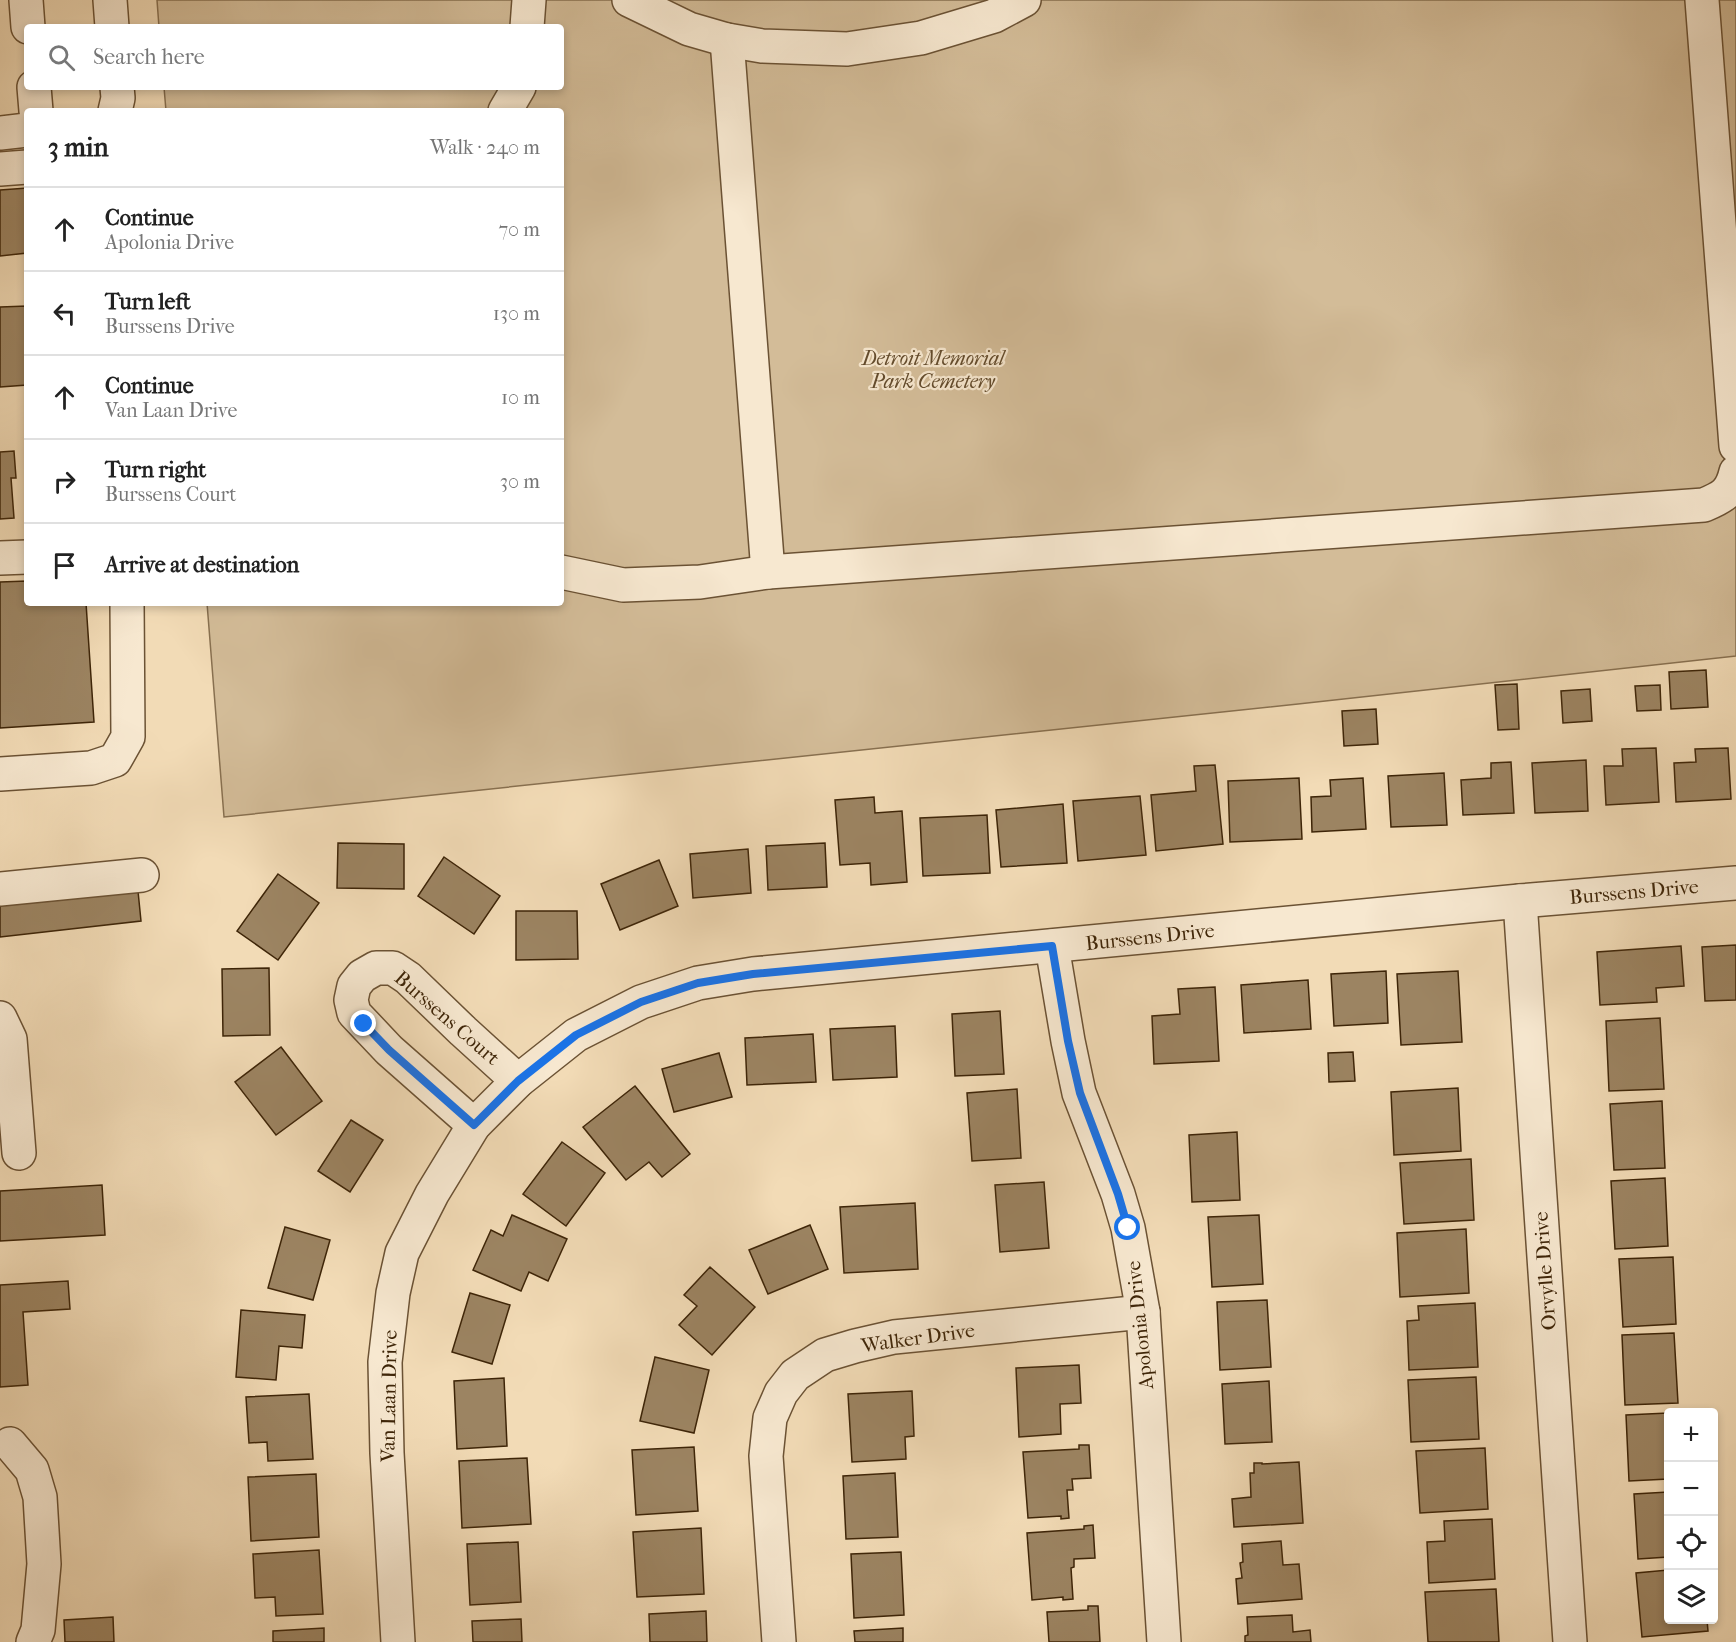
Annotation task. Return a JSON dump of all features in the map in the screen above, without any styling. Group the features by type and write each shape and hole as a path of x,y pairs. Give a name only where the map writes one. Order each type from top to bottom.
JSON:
{"street":[{"path":"26,0 28,24"},
{"path":"110,0 112,24"},
{"path":"527,24 529,0"},
{"path":"629,0 689,29 727,40 762,46 847,49 921,38 994,16 1024,0"},
{"path":"1702,0 1736,446"},
{"path":"727,40 768,572"},
{"path":"34,90 36,108"},
{"path":"116,108 117,90"},
{"path":"508,108 517,90"},
{"path":"0,133 24,130"},
{"path":"0,169 24,166"},
{"path":"564,573 623,585 700,582 768,572 1704,505 1722,497 1733,482 1736,472"},
{"path":"0,558 24,557"},
{"path":"0,774 91,768 115,760 128,737 127,606"},
{"path":"0,889 142,875"},
{"name":"Burssens Drive","path":"518,1081 576,1035 641,1002 698,983 753,974 1520,901 1736,883"},
{"name":"Orvylle Drive","path":"1520,901 1570,1642"},
{"name":"Apolonia Drive","path":"1052,946 1068,1041 1080,1093 1118,1194 1128,1228 1143,1312 1164,1642"},
{"name":"Burssens Court","path":"474,1125 389,1050 354,1013 351,1000 354,986 362,976 376,968 393,968 408,978 518,1081"},
{"path":"0,1018 10,1039 19,1153"},
{"name":"Van Laan Drive","path":"398,1642 387,1453 385,1362 393,1293 402,1254 432,1194 474,1125 518,1081"},
{"name":"Walker Drive","path":"779,1642 766,1456 770,1418 781,1393 795,1375 825,1355 894,1337 1143,1312"},
{"path":"10,1444 32,1470 40,1497 44,1564 38,1630 33,1642"}],"green space":[{"name":"Detroit Memorial Park Cemetery","path":"157,0 1736,0 1736,656 224,817 207,606 564,606 564,108 166,108 164,90 564,90 564,24 159,24"}],"building":[{"path":"24,188 24,253 0,256 0,190"},
{"path":"24,306 24,385 0,387 0,307"},
{"path":"14,451 16,478 11,478 14,518 0,519 0,452"},
{"path":"24,581 24,606 86,606 94,722 0,728 0,582"},
{"path":"1706,670 1708,707 1671,709 1669,672"},
{"path":"1517,684 1519,729 1498,730 1495,685"},
{"path":"1660,685 1661,710 1637,711 1635,686"},
{"path":"1590,689 1592,721 1563,723 1561,691"},
{"path":"1376,709 1378,744 1344,746 1342,711"},
{"path":"1656,748 1659,802 1606,805 1604,766 1623,766 1622,749"},
{"path":"1728,748 1731,799 1676,802 1674,763 1696,762 1695,749"},
{"path":"1586,760 1588,811 1535,813 1532,763"},
{"path":"1511,762 1514,813 1463,815 1461,780 1491,778 1491,763"},
{"path":"1215,765 1223,844 1156,851 1151,795 1196,791 1194,766"},
{"path":"1444,773 1447,825 1391,827 1388,776"},
{"path":"1299,778 1302,839 1230,842 1228,781"},
{"path":"1363,778 1366,829 1312,832 1311,797 1331,796 1330,780"},
{"path":"1140,796 1146,855 1078,861 1073,801"},
{"path":"874,797 875,813 902,811 907,882 871,885 870,863 840,865 835,800"},
{"path":"1063,804 1067,863 1001,867 996,810"},
{"path":"987,815 990,873 923,876 920,818"},
{"path":"338,843 404,844 404,889 337,888"},
{"path":"825,843 827,887 768,890 766,846"},
{"path":"748,849 751,893 693,898 690,854"},
{"path":"444,857 500,896 474,934 418,896"},
{"path":"659,860 678,906 620,930 601,884"},
{"path":"278,874 319,903 278,960 237,931"},
{"path":"137,881 141,921 0,937 0,897"},
{"path":"516,911 577,911 578,959 516,960"},
{"path":"1736,945 1736,1000 1705,1001 1702,947"},
{"path":"1681,946 1684,986 1656,988 1657,1002 1600,1005 1597,952"},
{"path":"269,968 270,1035 223,1036 222,969"},
{"path":"1386,971 1388,1023 1334,1026 1331,974"},
{"path":"1458,971 1462,1042 1401,1045 1397,974"},
{"path":"1308,980 1311,1029 1244,1033 1241,985"},
{"path":"1215,987 1219,1061 1154,1064 1152,1016 1180,1014 1178,989"},
{"path":"1000,1011 1004,1074 955,1076 952,1014"},
{"path":"1660,1018 1664,1089 1609,1091 1606,1021"},
{"path":"895,1026 897,1077 833,1080 830,1029"},
{"path":"813,1034 816,1082 747,1085 745,1038"},
{"path":"281,1047 322,1101 276,1135 235,1082"},
{"path":"1353,1052 1355,1081 1329,1082 1328,1053"},
{"path":"719,1053 732,1097 674,1112 662,1069"},
{"path":"635,1086 690,1154 662,1177 649,1162 626,1180 583,1127"},
{"path":"1458,1088 1461,1151 1394,1155 1391,1092"},
{"path":"1017,1089 1021,1158 972,1161 967,1093"},
{"path":"1662,1101 1665,1168 1614,1170 1610,1104"},
{"path":"351,1120 383,1140 350,1192 318,1171"},
{"path":"1237,1132 1240,1200 1192,1202 1189,1135"},
{"path":"562,1142 605,1173 566,1226 523,1194"},
{"path":"1471,1159 1474,1220 1404,1224 1400,1163"},
{"path":"1665,1178 1668,1246 1615,1249 1611,1181"},
{"path":"1044,1182 1049,1248 1000,1252 995,1185"},
{"path":"102,1185 105,1235 0,1241 0,1191"},
{"path":"915,1203 918,1269 844,1273 840,1207"},
{"path":"512,1215 567,1239 548,1281 529,1272 521,1291 473,1270 491,1230 503,1236"},
{"path":"1259,1215 1263,1284 1212,1287 1208,1217"},
{"path":"810,1225 828,1269 768,1294 749,1250"},
{"path":"285,1227 330,1240 313,1300 268,1288"},
{"path":"1466,1229 1469,1293 1400,1297 1397,1233"},
{"path":"1673,1257 1676,1324 1623,1327 1619,1259"},
{"path":"710,1267 755,1307 712,1355 679,1325 697,1306 684,1295"},
{"path":"68,1281 70,1309 23,1312 28,1385 0,1387 0,1285"},
{"path":"470,1293 510,1305 492,1364 452,1352"},
{"path":"1267,1300 1271,1367 1220,1370 1217,1302"},
{"path":"1475,1303 1478,1367 1409,1370 1407,1321 1419,1320 1418,1306"},
{"path":"241,1310 305,1315 302,1348 279,1346 276,1380 236,1377"},
{"path":"1674,1333 1678,1403 1625,1405 1622,1335"},
{"path":"655,1357 709,1370 694,1433 640,1421"},
{"path":"1079,1365 1081,1403 1060,1404 1061,1434 1019,1437 1016,1368"},
{"path":"1476,1377 1479,1439 1411,1442 1408,1380"},
{"path":"504,1378 507,1446 457,1449 454,1381"},
{"path":"1269,1381 1272,1442 1225,1444 1222,1384"},
{"path":"912,1391 914,1436 905,1437 906,1459 852,1462 848,1394"},
{"path":"309,1394 313,1459 268,1461 267,1442 249,1443 246,1397"},
{"path":"1664,1413 1664,1479 1629,1481 1626,1415"},
{"path":"1079,1445 1089,1445 1091,1478 1072,1479 1073,1490 1067,1490 1069,1518 1061,1519 1061,1516 1028,1518 1023,1452 1079,1449"},
{"path":"694,1447 698,1511 636,1515 632,1450"},
{"path":"1485,1448 1488,1509 1420,1513 1416,1451"},
{"path":"527,1458 531,1524 462,1528 459,1461"},
{"path":"1299,1462 1303,1523 1234,1527 1232,1499 1251,1497 1250,1473 1254,1473 1254,1463"},
{"path":"895,1473 898,1537 846,1539 843,1476"},
{"path":"316,1474 319,1537 251,1541 248,1477"},
{"path":"1664,1492 1664,1557 1638,1559 1634,1494"},
{"path":"1492,1519 1495,1579 1429,1583 1427,1542 1445,1541 1444,1521"},
{"path":"1093,1525 1095,1558 1074,1559 1074,1567 1071,1568 1073,1599 1063,1600 1063,1597 1032,1600 1027,1533 1084,1529 1084,1526"},
{"path":"701,1528 704,1594 637,1597 633,1532"},
{"path":"1281,1541 1283,1565 1299,1564 1302,1599 1238,1604 1236,1579 1242,1578 1240,1563 1243,1562 1242,1544"},
{"path":"518,1542 521,1602 470,1605 467,1544"},
{"path":"319,1550 323,1614 276,1616 275,1597 255,1598 253,1554"},
{"path":"901,1552 904,1615 854,1618 851,1554"},
{"path":"1664,1570 1664,1624 1707,1624 1708,1631 1642,1637 1636,1573"},
{"path":"1496,1589 1499,1642 1428,1642 1425,1592"},
{"path":"1088,1606 1098,1606 1100,1642 1049,1642 1047,1612 1088,1610"},
{"path":"706,1611 707,1642 650,1642 649,1614"},
{"path":"1292,1615 1293,1632 1310,1630 1311,1642 1245,1642 1245,1636 1248,1635 1247,1617"},
{"path":"113,1617 114,1642 65,1642 64,1620"},
{"path":"521,1619 522,1642 473,1642 472,1621"},
{"path":"324,1628 324,1642 273,1642 273,1631"},
{"path":"903,1628 903,1642 855,1642 854,1631"}],"route":[{"path":"364,1024 389,1050 474,1125 518,1081 576,1035 641,1002 698,983 753,974 1052,946 1068,1041 1080,1093 1118,1194 1128,1228"}]}
